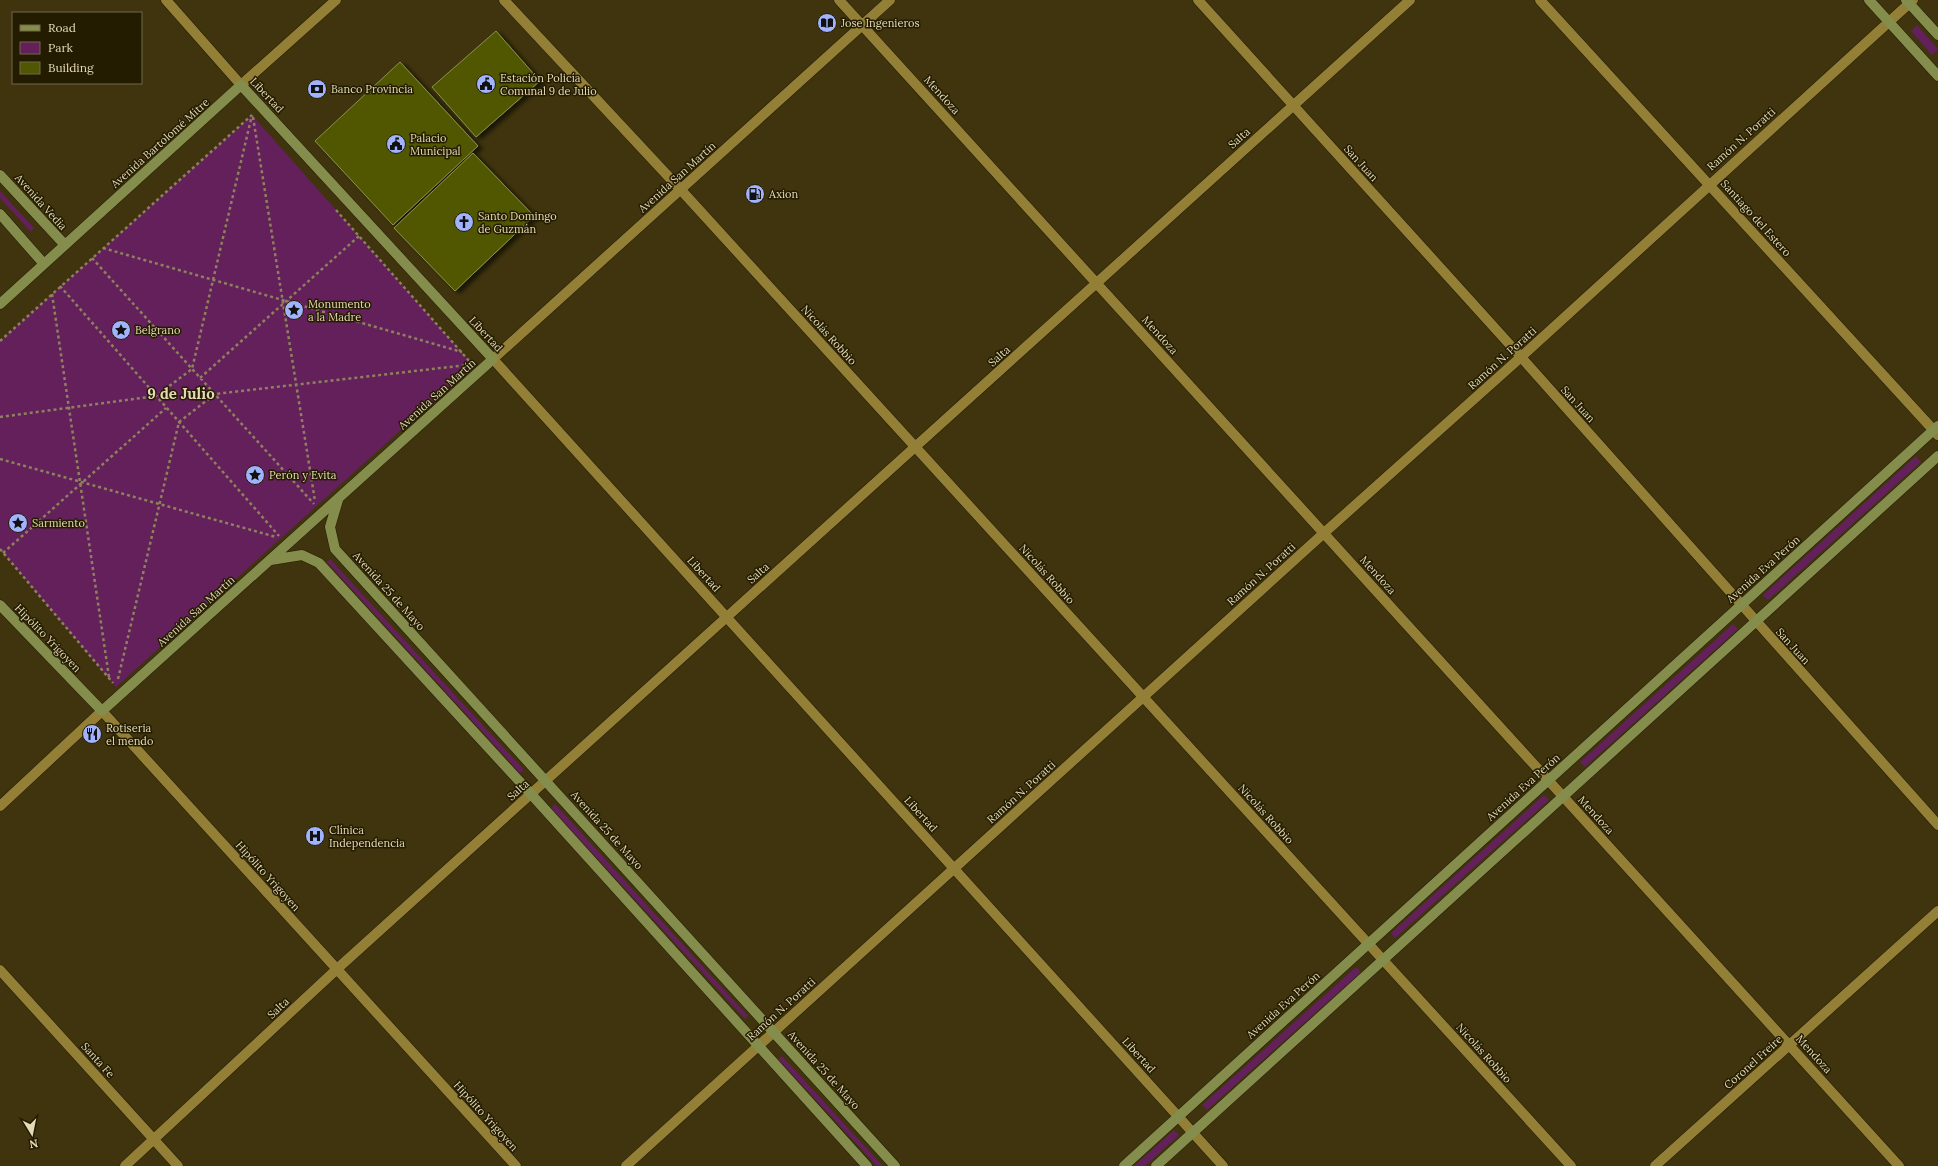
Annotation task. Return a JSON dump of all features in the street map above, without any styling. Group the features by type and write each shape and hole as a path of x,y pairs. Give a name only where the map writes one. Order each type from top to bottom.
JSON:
{"main road":[{"path":"1869,0 1938,76"},
{"path":"1909,1 1938,35"},
{"name":"Avenida Bartolomé Mitre","path":"0,304 242,86"},
{"name":"Libertad","path":"242,86 493,359"},
{"name":"Avenida Vedia","path":"0,175 65,245"},
{"path":"0,214 44,264"},
{"name":"Avenida San Martín","path":"102,711 493,359"},
{"name":"Avenida Eva Perón","path":"1124,1166 1548,780 1937,430"},
{"path":"1156,1166 1938,456"},
{"name":"Avenida 25 de Mayo","path":"338,500 330,527 335,549 895,1166"},
{"path":"271,560 302,556 319,563 531,794 867,1166"},
{"name":"Hipólito Yrigoyen","path":"0,605 102,711"}],"street":[{"name":"Libertad","path":"166,0 242,86"},
{"name":"Avenida Bartolomé Mitre","path":"242,86 336,0"},
{"name":"Nicolás Robbio","path":"504,0 680,190 1571,1166"},
{"name":"Mendoza","path":"839,0 1899,1166"},
{"name":"Avenida San Martín","path":"493,359 890,0"},
{"name":"San Juan","path":"1198,0 1521,357 1755,622 1938,825"},
{"name":"Salta","path":"125,1166 337,969 1410,0"},
{"name":"Santiago del Estero","path":"1540,0 1937,430"},
{"name":"Ramón N. Poratti","path":"626,1166 1324,533 1521,357 1888,22 1909,1"},
{"name":"Libertad","path":"493,359 1223,1166"},
{"name":"Avenida San Martín","path":"0,806 102,711"},
{"name":"Hipólito Yrigoyen","path":"102,711 516,1166"},
{"name":"Coronel Freire","path":"1655,1166 1938,911"},
{"name":"Santa Fe","path":"0,970 178,1166"}],"path":[{"path":"252,115 257,121"},
{"path":"0,340 252,115"},
{"path":"0,417 156,396 192,369 252,115"},
{"path":"92,258 316,506 284,302 252,115"},
{"path":"334,207 472,364"},
{"path":"200,378 359,236"},
{"path":"103,248 284,302 462,352"},
{"path":"60,286 281,538"},
{"path":"52,294 109,678"},
{"path":"0,549 116,687 179,422 215,394 472,364"},
{"path":"467,370 472,364"},
{"path":"3,553 166,408"},
{"path":"0,459 281,538"},
{"path":"275,544 281,538"}],"green space":[{"path":"1917,25 1938,49 1932,55 1911,31"},
{"path":"252,115 473,365 116,687 0,549 0,341"},
{"path":"0,191 34,228 31,232 0,198"},
{"path":"1916,456 1921,462 1768,600 1763,595"},
{"path":"330,559 524,770 520,773 327,562"},
{"path":"1733,624 1738,629 1585,767 1580,762"},
{"path":"1544,795 1549,800 1395,938 1391,933"},
{"path":"555,804 748,1016 745,1019 551,808"},
{"path":"1356,967 1361,972 1207,1110 1202,1105"},
{"path":"782,1056 883,1166 877,1166 778,1059"},
{"path":"1174,1130 1179,1135 1145,1166 1134,1166"}],"building":[{"name":"Estación Policía Comunal 9 de Julio","path":"496,31 540,81 476,137 432,87"},
{"name":"Palacio Municipal","path":"400,62 478,146 393,225 315,141"},
{"name":"Santo Domingo de Guzmán","path":"473,153 534,216 455,291 394,228"}],"place":[{"name":"Jose Ingenieros","path":"827,23"},
{"name":"Estación Policía Comunal 9 de Julio","path":"486,84"},
{"name":"Banco Provincia","path":"317,89"},
{"name":"Palacio Municipal","path":"396,144"},
{"name":"Axion","path":"755,194"},
{"name":"Santo Domingo de Guzmán","path":"464,222"},
{"name":"Monumento a la Madre","path":"294,310"},
{"name":"Belgrano","path":"121,330"},
{"name":"Perón y Evita","path":"255,475"},
{"name":"Sarmiento","path":"18,523"},
{"name":"Rotiseria el mendo","path":"92,734"},
{"name":"Clínica Independencia","path":"315,836"}],"district":[{"name":"9 de Julio","path":"181,394"}]}
